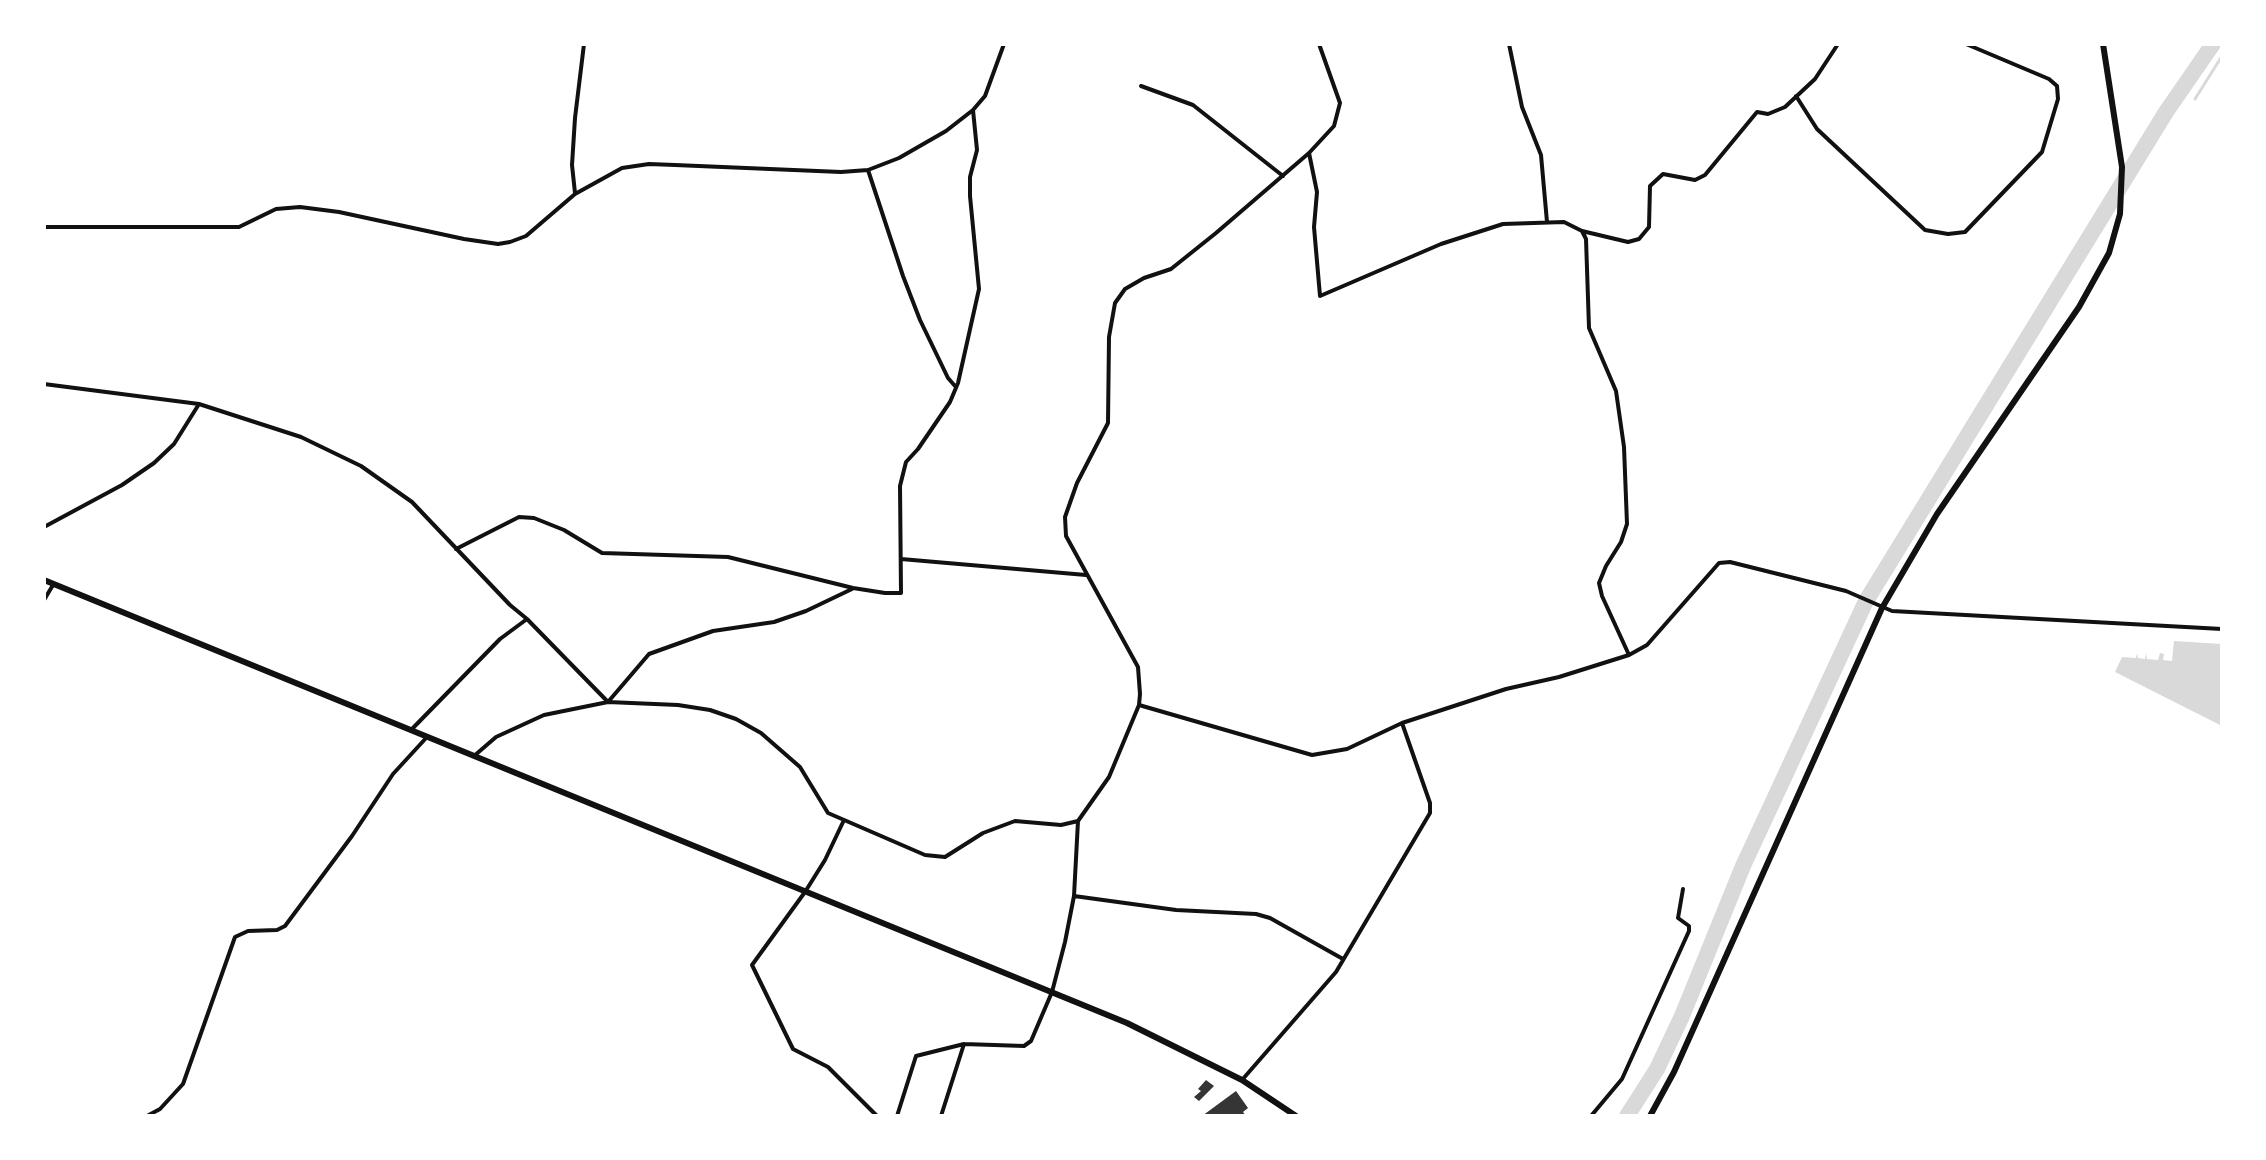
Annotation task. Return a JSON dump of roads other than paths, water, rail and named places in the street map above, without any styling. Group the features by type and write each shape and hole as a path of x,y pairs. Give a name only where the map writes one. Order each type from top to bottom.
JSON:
{"main road":[{"path":"1650,1116 1674,1072 1882,608 1937,514 2079,307 2109,253 2123,214 2121,151 2103,44"},
{"path":"44,580 1052,992 1177,1046 1242,1080 1296,1116"}],"street":[{"path":"575,194 572,165 584,44"},
{"path":"44,227 239,227 276,209 300,207 498,244 526,236 575,194 622,168 649,164 841,172 868,170 899,158 946,131 973,110 988,89 1004,44"},
{"path":"897,1116 916,1056 964,1044 1024,1046 1031,1041 1052,992 1074,896 1078,821 1109,777 1139,705 1138,667 1066,536 1065,517 1077,483 1108,423 1109,337 1115,303 1133,283 1171,269 1283,176 1334,126 1340,103 1319,44"},
{"path":"1509,44 1522,107 1541,155 1547,222"},
{"path":"1309,153 1317,192 1314,227 1320,296 1473,232 1503,224 1564,222 1582,231 1628,242 1639,239 1649,227 1650,186 1663,174 1695,180 1705,175 1757,112 1768,114 1785,107 1815,79 1838,44"},
{"path":"1796,96 1817,129 1925,230 1948,234 1965,232 2042,152 2058,99 2057,86 2049,79 1966,44"},
{"path":"1141,86 1193,105 1283,176"},
{"path":"456,549 519,517 534,518 551,523 602,553 728,557 853,588 901,593 900,486 906,462 950,402 958,383 979,289 970,196 970,177 977,150 973,110"},
{"path":"868,170 920,320 948,378 955,386"},
{"path":"1582,231 1586,239 1589,328 1616,391 1624,447 1627,524 1599,583 1629,655"},
{"path":"44,384 199,404 301,437 361,466 412,502 608,702"},
{"path":"44,527 122,485 154,463 174,444 199,404"},
{"path":"900,559 1086,575"},
{"path":"1139,705 1312,755 1347,749 1402,723 1506,689 1559,677 1629,655 1647,645 1719,563 1730,562 1855,595 1882,608 1926,614 2222,629"},
{"path":"44,600 53,584"},
{"path":"608,702 649,654 713,631 785,619 853,588"},
{"path":"411,731 500,639 527,619"},
{"path":"474,756 496,737 544,715 608,702 678,705 710,710 736,719 761,733 800,767 828,813 925,855 945,857 1000,825 1015,821 1061,825 1078,821"},
{"path":"1242,1080 1330,980 1430,813 1430,803 1402,723"},
{"path":"147,1116 160,1109 183,1084 235,937 248,931 277,930 285,926 393,774 427,737"},
{"path":"844,820 805,892 752,965 793,1049 828,1067 877,1116"},
{"path":"1591,1116 1622,1079 1689,931 1687,923 1678,918 1683,889"},
{"path":"1074,896 1176,910 1256,914 1270,918 1344,959"},
{"path":"941,1116 964,1044"}],"waterway":[{"path":"1627,1116 1657,1069 1682,1016 1743,866 1866,601 2166,112 2213,44"},
{"path":"2195,99 2222,56"}]}
